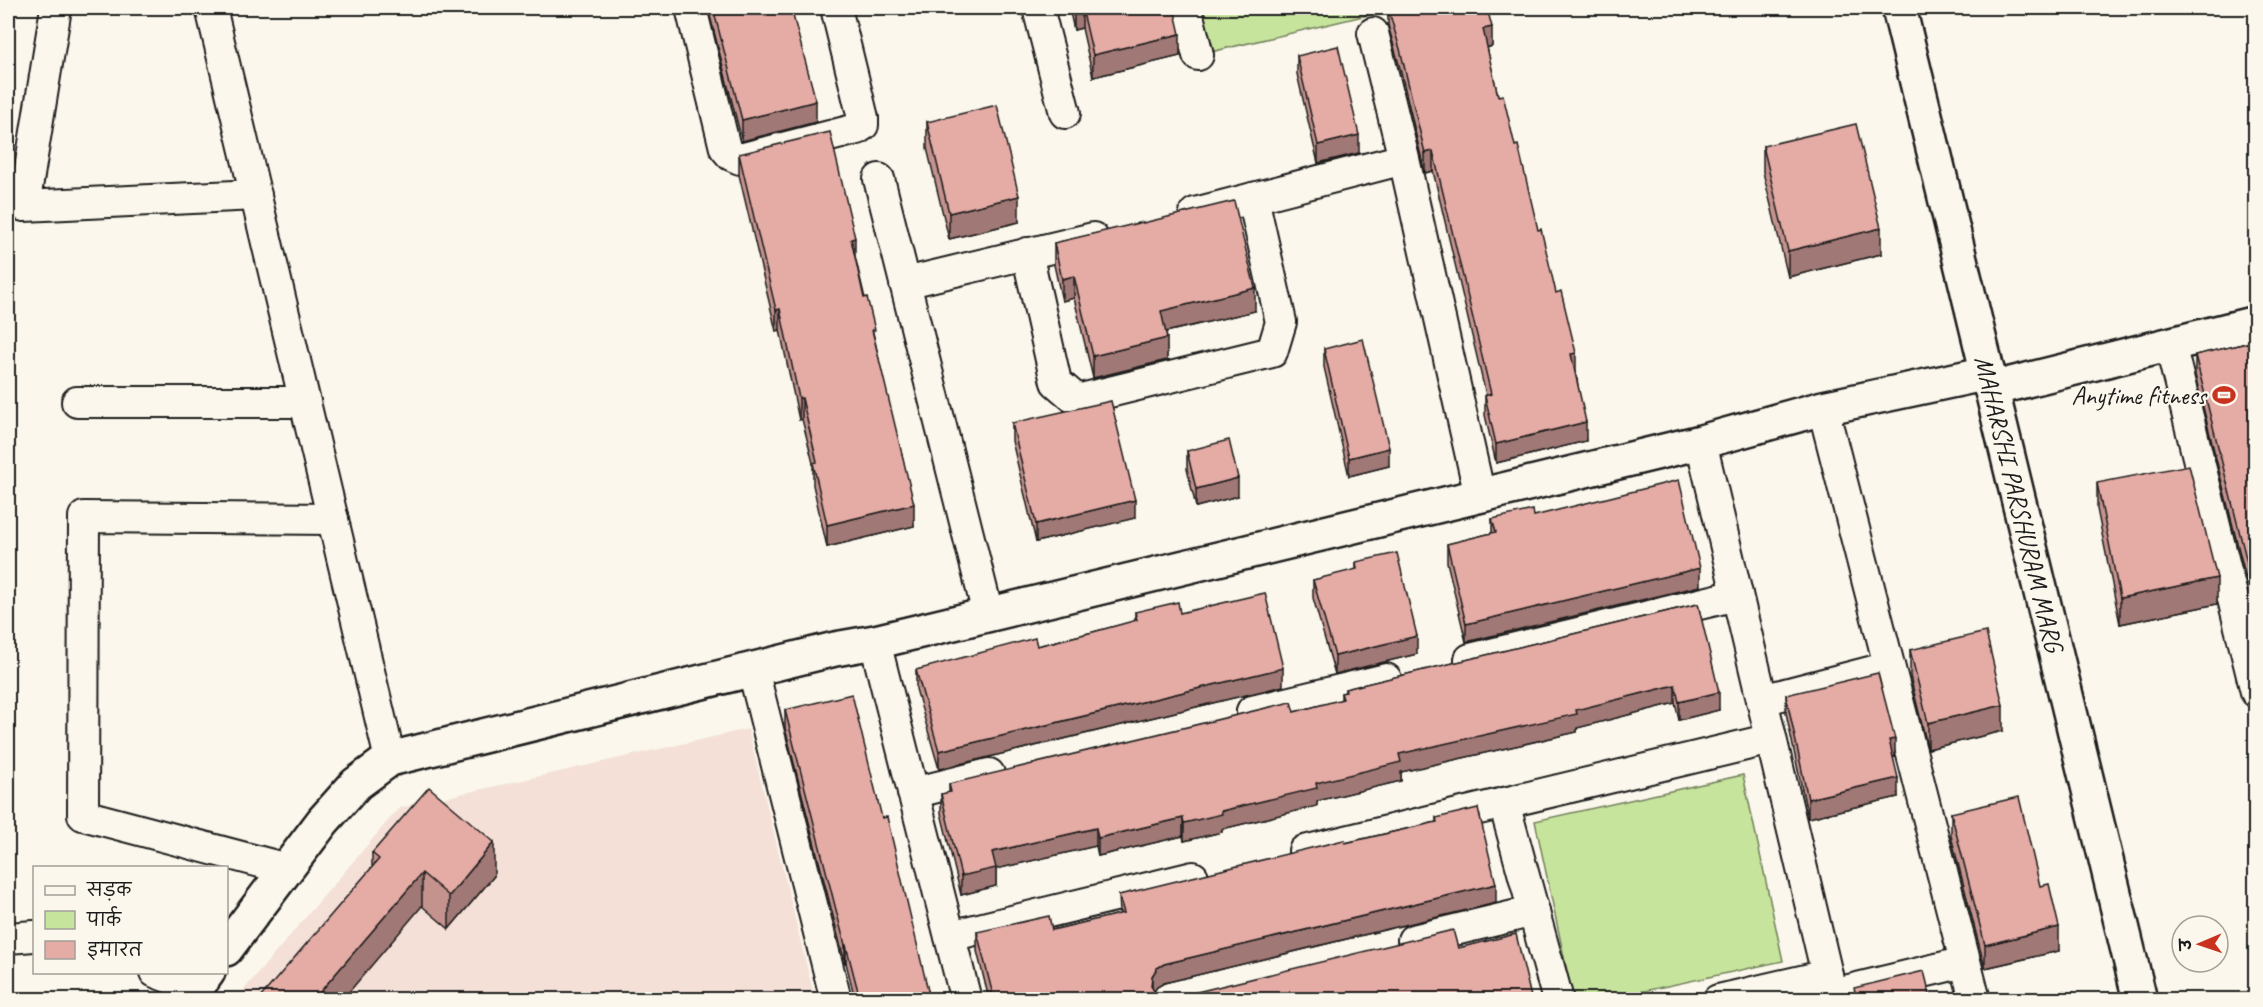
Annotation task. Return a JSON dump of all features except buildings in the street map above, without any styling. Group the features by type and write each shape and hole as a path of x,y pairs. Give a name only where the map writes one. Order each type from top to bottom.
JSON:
{"street":[{"path":"56,8 24,206 256,195"},
{"path":"211,8 390,759"},
{"path":"691,8 725,148 731,155 740,159 857,129 862,125 863,118 836,8"},
{"path":"1038,8 1065,113"},
{"path":"1186,8 1198,55"},
{"name":"MAHARSHI PARSHURAM MARG","path":"1899,8 2140,999"},
{"path":"1373,33 1404,159 1479,496"},
{"path":"1165,220 1404,159"},
{"path":"879,179 988,615"},
{"path":"1027,253 1056,382 1077,400 1272,352 1281,322 1253,198"},
{"path":"905,283 1122,230"},
{"path":"228,946 323,821 356,784 390,759 835,649 988,615 1701,442 1823,408 1990,381 2170,344 2256,322"},
{"path":"2170,344 2256,692"},
{"path":"77,402 305,402"},
{"path":"1823,408 1975,999"},
{"path":"1701,442 1831,989"},
{"path":"287,869 83,815 84,517 333,519"},
{"path":"1447,664 1737,595"},
{"path":"874,642 966,999"},
{"path":"1762,700 1889,667"},
{"path":"753,670 836,999"},
{"path":"1227,717 1412,673"},
{"path":"1273,858 1771,739"},
{"path":"913,793 1018,768"},
{"path":"1504,802 1558,999"},
{"path":"950,936 1215,872"},
{"path":"1385,947 1534,911"},
{"path":"8,938 33,936"},
{"path":"1718,999 1831,989 1965,962"},
{"path":"161,974 198,987"}],"shaded area":[{"path":"748,729 815,999 235,1000 399,808"}],"green space":[{"path":"1187,8 1397,8 1198,55"},
{"path":"1743,775 1783,961 1607,999 1573,999 1535,821"}],"place":[{"name":"Anytime fitness","path":"2224,395"}]}
